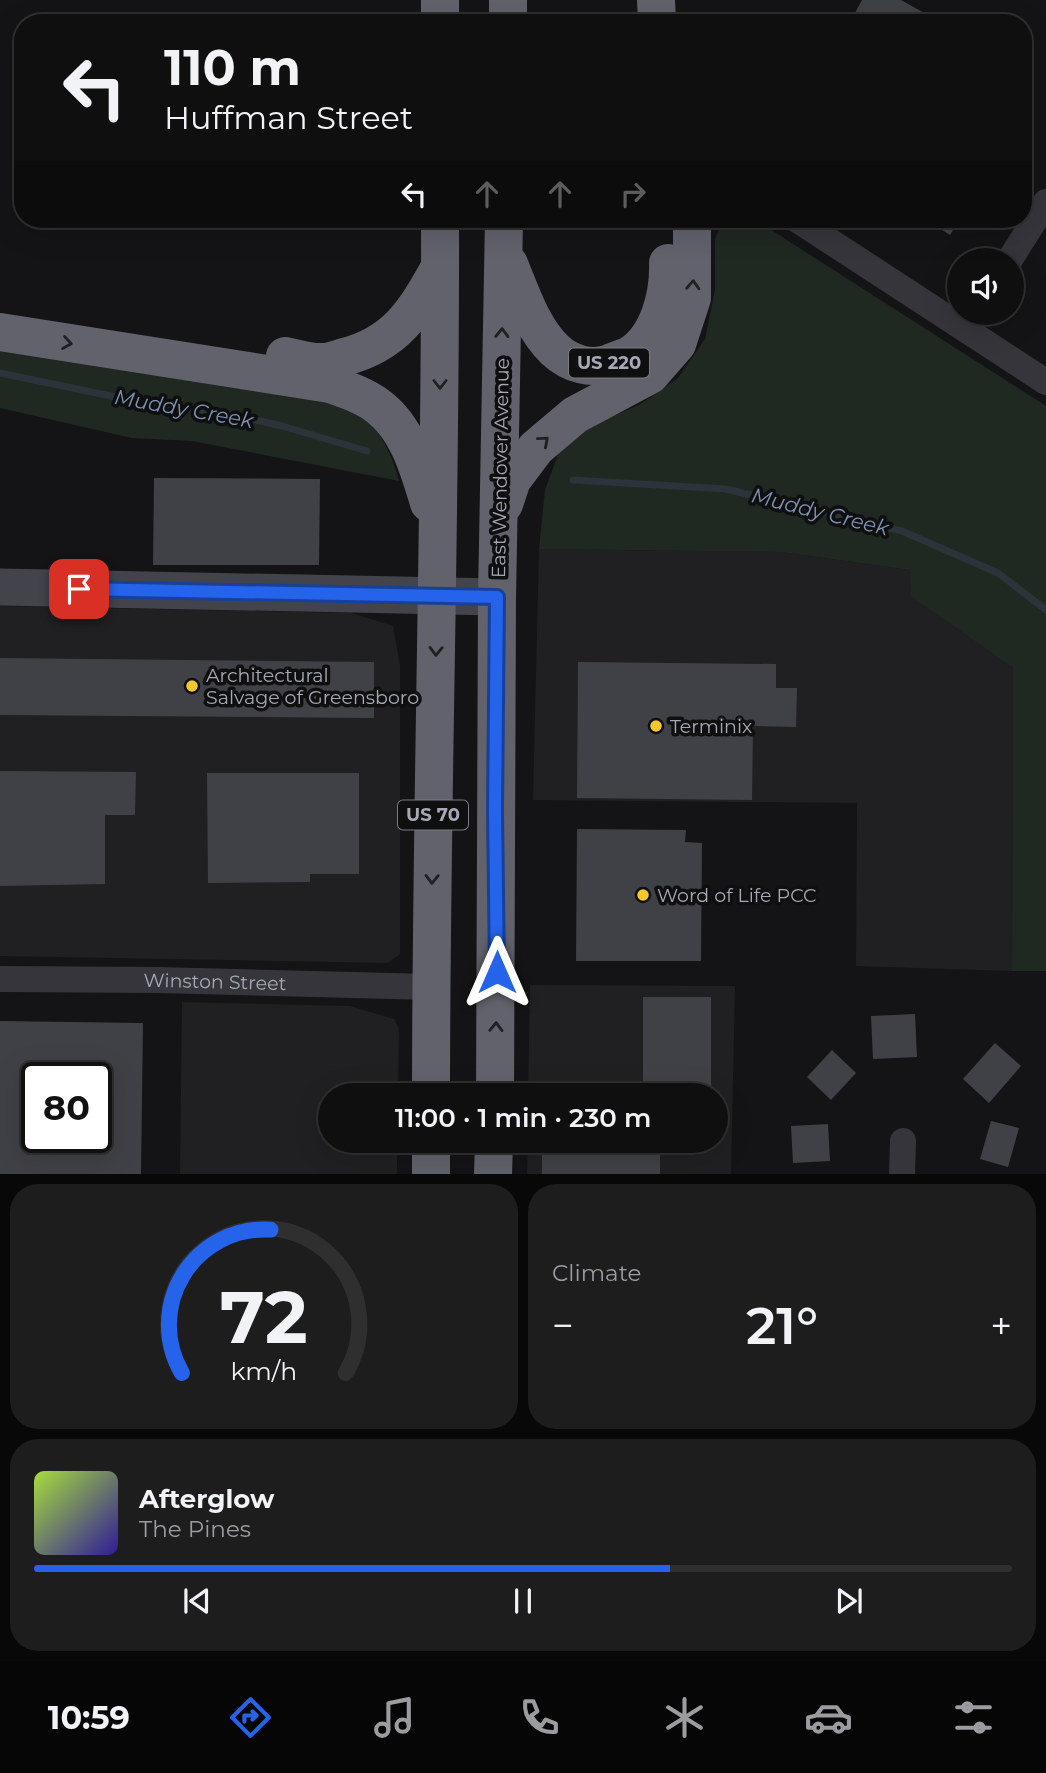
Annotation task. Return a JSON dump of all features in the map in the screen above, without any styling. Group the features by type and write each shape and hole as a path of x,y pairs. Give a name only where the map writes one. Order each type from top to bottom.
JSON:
{"highway":[{"name":"US 70","path":"431,1083 439,534 440,228"},
{"name":"US 220","path":"504,235 541,333 556,350 570,360 587,366 603,365 631,354 646,339 656,322 666,298 668,228"},
{"path":"500,520 512,480 536,448 575,415 650,375 677,344 692,298 692,228"},
{"name":"East Wendover Avenue","path":"495,1083 497,597 504,235"},
{"path":"0,305 322,362 363,352 391,336 421,302 440,267"},
{"path":"0,332 330,384 359,394 382,409 402,434 416,459 439,534"},
{"path":"431,1153 431,1174"},
{"path":"494,1153 494,1174"}],"street":[{"path":"1032,225 1046,202"},
{"path":"811,228 947,308"},
{"path":"1018,248 1030,228"},
{"path":"975,325 1046,382"},
{"path":"0,587 497,597"},
{"name":"Winston Street","path":"0,979 431,986"},
{"path":"902,1174 903,1141"}],"shaded area":[{"path":"719,228 768,228 1046,406 1046,971 1012,971 1013,668 911,596 910,570 781,552 539,549 545,490 560,449 586,427 639,405 678,378 705,339 715,290 715,239"},
{"path":"0,346 338,400 359,412 375,428 390,454 399,481 192,441 132,438 0,408"},
{"path":"539,549 781,552 910,570 912,596 1013,668 1012,971 856,966 857,803 533,800"},
{"path":"0,606 351,613 393,626 400,666 400,954 388,963 0,956"},
{"path":"530,985 735,986 731,1174 527,1174 528,1153 728,1153 728,1083 528,1083"},
{"path":"182,1002 350,1006 394,1019 399,1029 398,1083 318,1083 318,1153 397,1153 397,1174 180,1174"}],"building":[{"path":"862,0 901,0 926,14 857,14"},
{"path":"939,228 954,228 950,235"},
{"path":"154,478 320,479 319,565 153,565"},
{"path":"0,658 374,662 374,718 0,715"},
{"path":"578,662 776,664 776,688 797,688 796,727 753,726 752,800 577,798"},
{"path":"0,771 136,772 135,815 105,815 105,884 0,886"},
{"path":"207,773 359,773 359,874 310,874 310,882 208,883"},
{"path":"577,829 686,830 685,842 702,843 701,961 576,961"},
{"path":"643,997 711,997 711,1083 643,1083"},
{"path":"915,1014 917,1057 873,1059 871,1016"},
{"path":"0,1021 143,1023 141,1174 0,1174"},
{"path":"995,1043 1021,1066 989,1103 963,1079"},
{"path":"832,1050 856,1073 831,1100 807,1077"},
{"path":"991,1121 1019,1128 1008,1167 980,1159"},
{"path":"828,1124 830,1161 793,1163 791,1126"},
{"path":"542,1153 660,1153 660,1174 542,1174"}],"waterway":[{"name":"Muddy Creek","path":"0,373 130,400 225,413 282,426 367,451"},
{"name":"Muddy Creek","path":"573,480 726,489 902,531 998,573 1046,610"}],"place":[{"name":"Architectural Salvage of Greensboro","path":"192,686"},
{"name":"Terminix","path":"656,726"},
{"name":"Word of Life PCC","path":"643,895"}],"route":[{"path":"79,589 497,597 497,972"}]}
